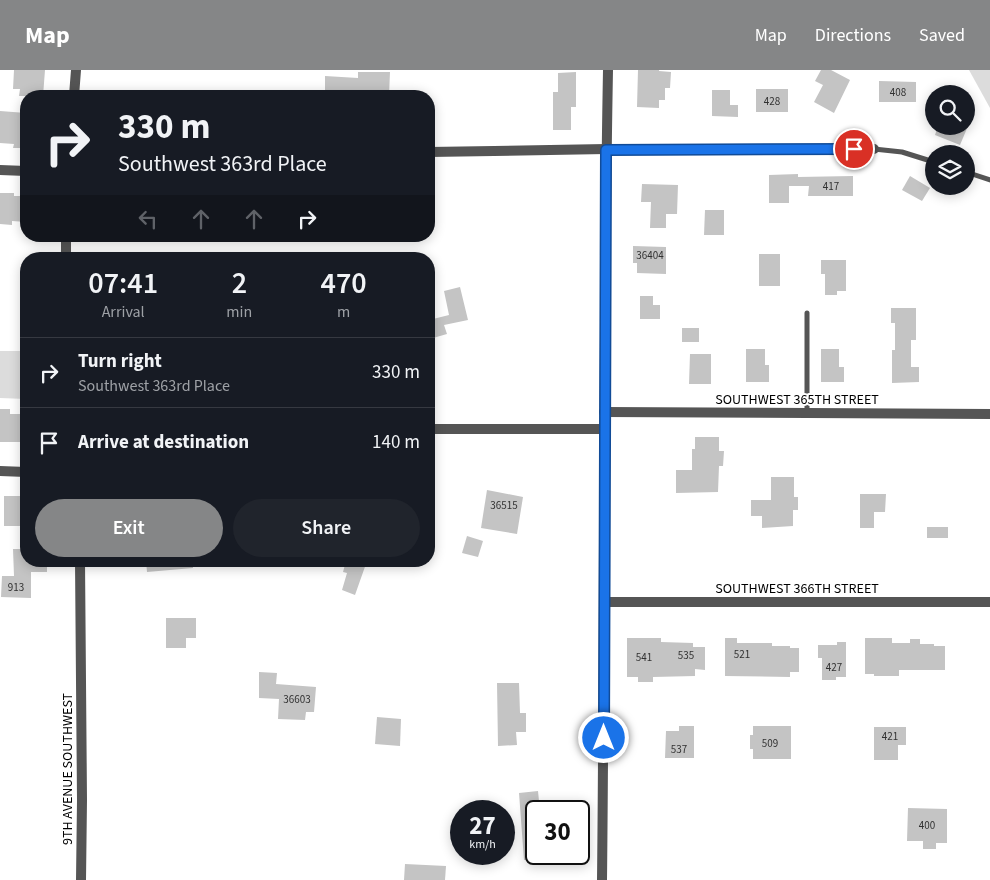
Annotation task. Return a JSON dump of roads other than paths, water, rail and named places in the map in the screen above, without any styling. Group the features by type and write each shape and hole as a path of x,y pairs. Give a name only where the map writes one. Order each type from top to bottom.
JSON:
{"street":[{"path":"74,90 76,70"},
{"path":"602,880 608,70"},
{"path":"435,152 874,149"},
{"path":"0,170 20,171"},
{"name":"SOUTHWEST 365TH STREET","path":"604,412 990,414"},
{"path":"435,429 604,429"},
{"path":"0,471 20,472"},
{"name":"9TH AVENUE SOUTHWEST","path":"80,567 81,880"},
{"name":"SOUTHWEST 366TH STREET","path":"605,602 990,602"}],"lane":[{"path":"874,149 902,152 925,159"},
{"path":"975,175 990,180"},
{"path":"807,313 807,413"}]}
